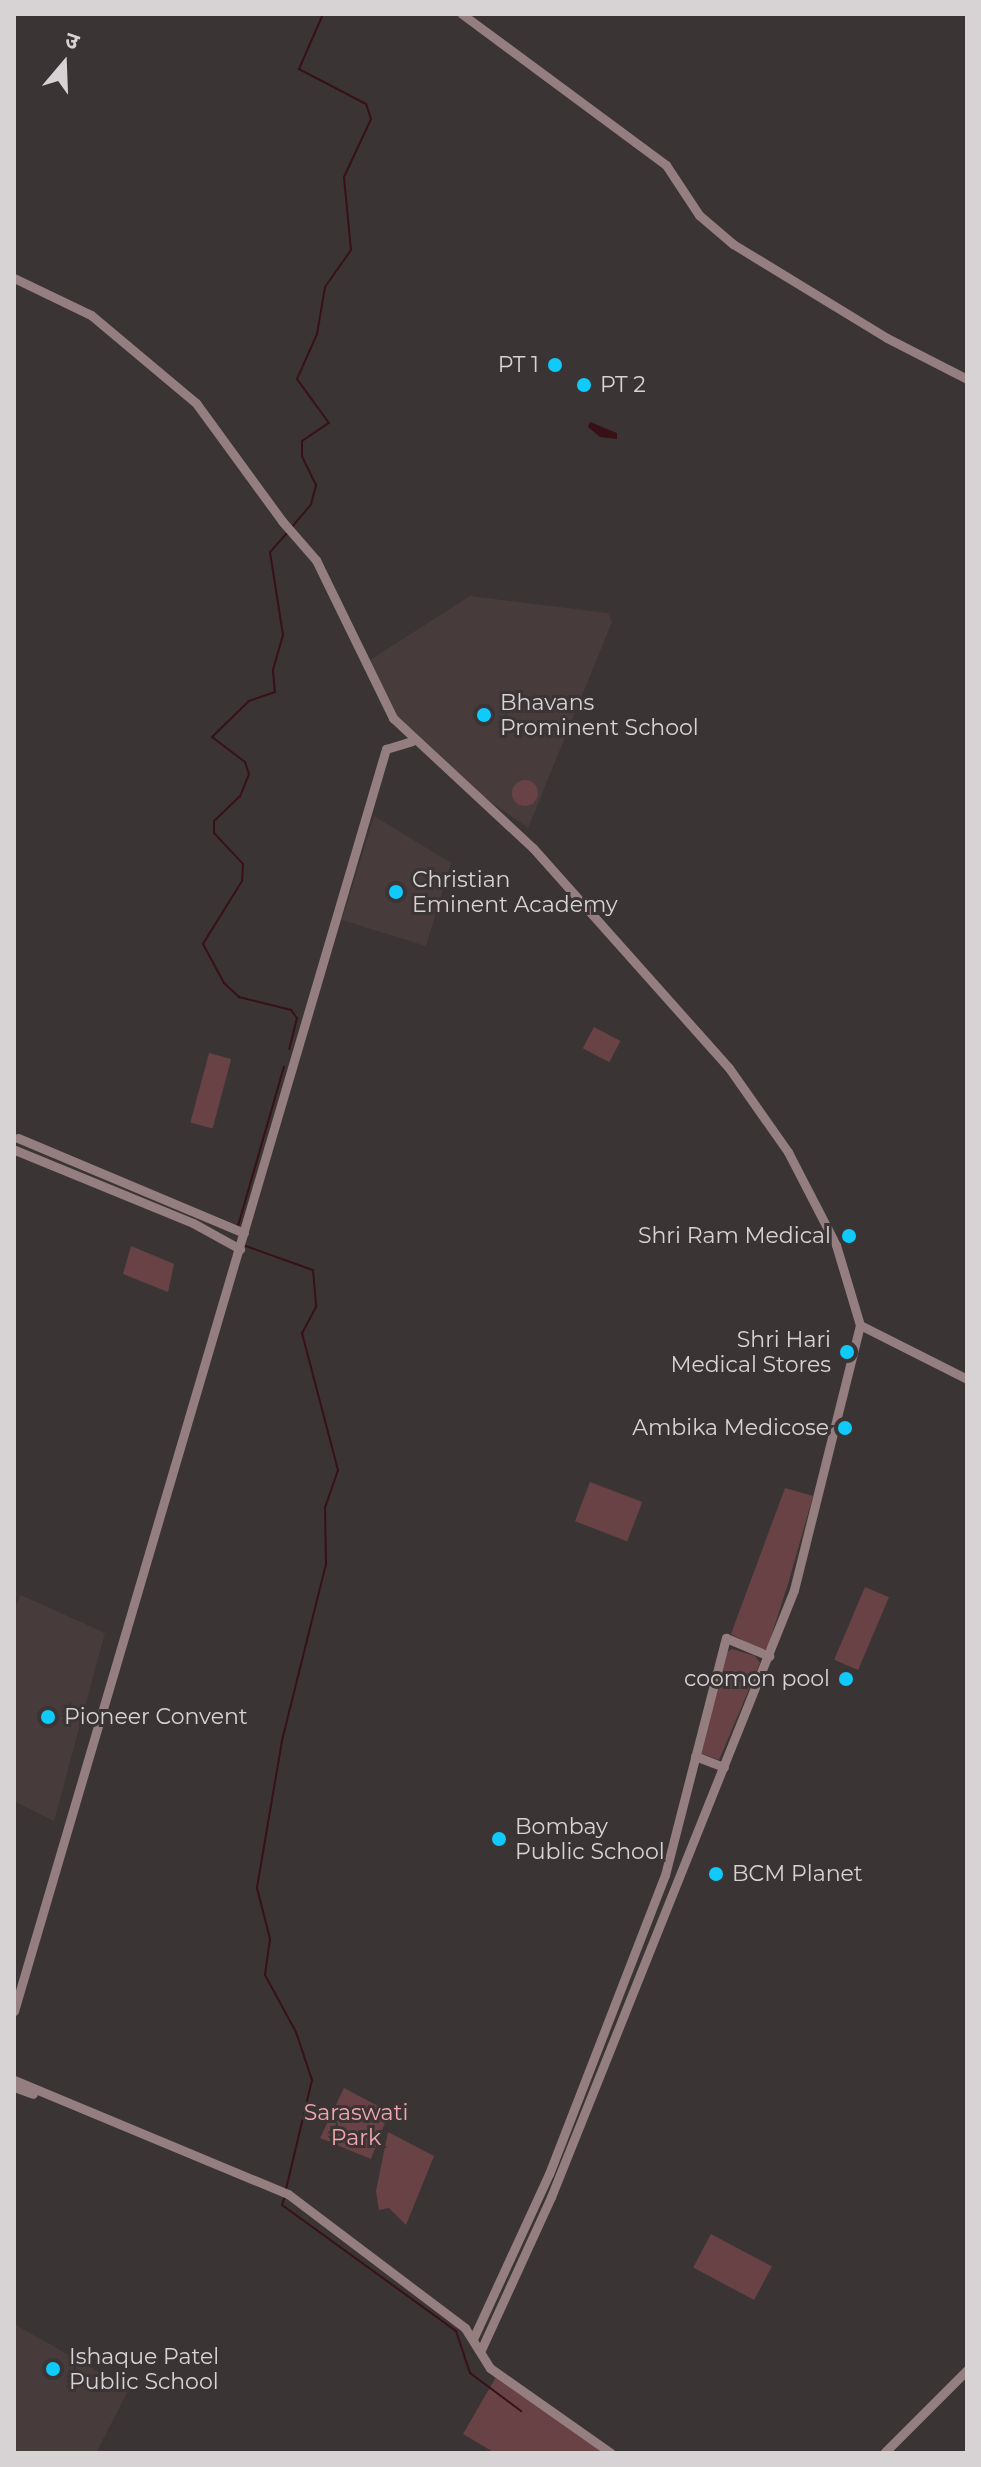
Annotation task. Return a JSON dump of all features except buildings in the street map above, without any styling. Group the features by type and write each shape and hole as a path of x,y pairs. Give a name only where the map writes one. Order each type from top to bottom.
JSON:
{"street":[{"path":"462,14 666,165 699,215 733,244 887,338 967,379"},
{"path":"14,278 91,315 196,403 283,523 324,572 393,718 412,741 533,848 729,1068 788,1152 836,1245 860,1325 803,1558 769,1656 551,2197 481,2350"},
{"path":"14,2011 386,749 412,741"},
{"path":"17,1133 240,1238 14,1151 17,1133"},
{"path":"860,1325 967,1379"},
{"path":"473,2339 549,2174 665,1875 726,1638 769,1656"},
{"path":"695,1756 724,1767"},
{"path":"596,2051 608,2055"},
{"path":"14,2080 285,2196 473,2339 490,2368 611,2453"},
{"path":"14,2087 285,2196"},
{"path":"884,2453 967,2370"}],"shaded area":[{"path":"590,422 617,433 617,439 600,437 588,427"},
{"name":"Bhavans Prominent School","path":"470,596 608,613 612,622 528,828 454,776 397,722 370,660"},
{"name":"Christian Eminent Academy","path":"374,816 451,863 426,946 342,920"},
{"name":"Pioneer Convent","path":"21,1595 105,1633 54,1821 14,1801 14,1608"},
{"name":"Ishaque Patel Public School","path":"14,2324 129,2389 96,2453 14,2453"}],"green space":[{"path":"525,780 534,784 538,793 534,802 525,806 516,802 512,793 516,784"},
{"path":"594,1027 620,1041 609,1062 583,1048"},
{"path":"209,1053 231,1059 213,1128 190,1123"},
{"path":"131,1246 174,1264 168,1292 123,1274"},
{"path":"590,1482 642,1502 627,1541 575,1521"},
{"path":"785,1488 813,1496 767,1649 761,1650 731,1634"},
{"path":"865,1587 889,1597 858,1670 834,1660"},
{"path":"732,1649 755,1656 760,1663 719,1760 697,1752 724,1654"},
{"name":"Saraswati Park","path":"344,2088 389,2112 371,2159 320,2138"},
{"path":"388,2132 434,2156 406,2225 389,2208 379,2210 376,2191"},
{"path":"711,2234 772,2266 754,2300 693,2268"},
{"path":"496,2377 603,2453 495,2453 463,2434"}],"waterway":[{"path":"292,527 311,504 316,485 302,456 302,441 329,423 297,379 317,334 325,287 351,250 344,177 371,119 366,104 299,69 323,14"},
{"path":"288,532 270,552 283,635 273,671 275,692 249,701 212,737 245,762 249,774 240,796 214,821 214,833 243,864 242,881 203,944 224,983 239,997 291,1010 297,1018 289,1049"},
{"path":"238,1226 284,1067"},
{"path":"243,1245 313,1270 316,1307 302,1333 338,1470 325,1507 326,1564 282,1741 257,1888 270,1939 265,1975 296,2032 312,2080 286,2189"},
{"path":"285,2196 282,2205 456,2331 470,2373 521,2411"}],"place":[{"name":"PT 1","path":"555,365"},
{"name":"PT 2","path":"584,385"},
{"name":"Bhavans Prominent School","path":"484,715"},
{"name":"Christian Eminent Academy","path":"396,892"},
{"name":"Shri Ram Medical","path":"849,1236"},
{"name":"Shri Hari Medical Stores","path":"847,1352"},
{"name":"Ambika Medicose","path":"845,1428"},
{"name":"coomon pool","path":"846,1679"},
{"name":"Pioneer Convent","path":"48,1717"},
{"name":"Bombay Public School","path":"499,1839"},
{"name":"BCM Planet","path":"716,1874"},
{"name":"Ishaque Patel Public School","path":"53,2369"}]}
